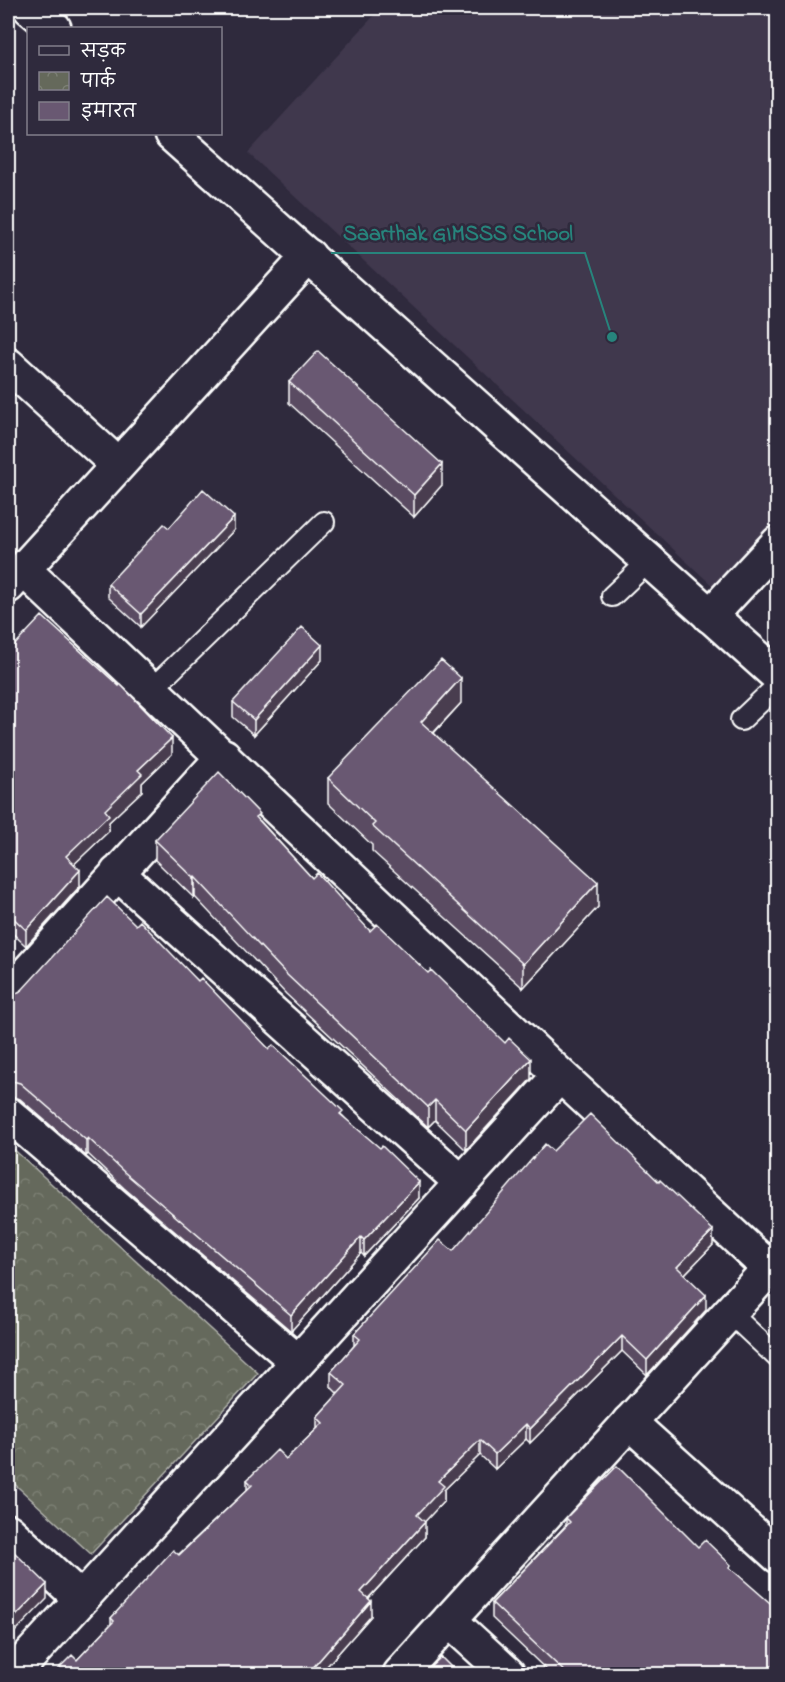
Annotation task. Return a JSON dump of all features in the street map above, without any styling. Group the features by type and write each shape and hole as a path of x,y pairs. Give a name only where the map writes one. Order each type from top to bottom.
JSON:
{"street":[{"path":"30,8 53,27"},
{"path":"172,135 777,676"},
{"path":"309,256 16,578 152,689 560,1075 773,1263 399,1674"},
{"path":"8,365 118,465"},
{"path":"710,616 777,543"},
{"path":"8,994 224,756"},
{"path":"117,873 462,1183"},
{"path":"13,1674 560,1075"},
{"path":"8,1114 297,1362"},
{"path":"629,1422 777,1556"},
{"path":"8,1531 81,1599"},
{"path":"449,1620 508,1674"}],"lane":[{"path":"152,689 324,522"},
{"path":"612,596 649,561"},
{"path":"741,720 777,685"},
{"path":"729,1312 777,1358"}],"shaded area":[{"path":"381,8 777,8 777,521 716,589 248,153"}],"green space":[{"path":"8,1144 258,1373 91,1554 8,1478"}],"building":[{"path":"318,351 442,464 414,495 289,382"},
{"path":"203,489 234,517 141,614 108,584 164,524 169,528"},
{"path":"42,616 119,686 120,684 172,738 138,770 142,774 105,810 109,815 66,856 80,870 26,930 9,914 8,916 8,652"},
{"path":"302,627 322,645 254,720 233,702"},
{"path":"441,660 461,678 421,722 598,882 523,964 372,826 375,823 328,778"},
{"path":"219,772 260,814 256,817 312,878 317,873 370,931 377,924 428,973 431,970 505,1043 509,1038 531,1059 466,1130 435,1100 428,1107 286,974 195,877 155,840"},
{"path":"107,897 136,925 140,921 198,981 201,978 269,1049 273,1045 343,1111 340,1114 380,1148 382,1146 419,1182 364,1240 361,1237 291,1315 124,1172 88,1138 86,1140 20,1083 8,1080 8,996 22,990"},
{"path":"590,1114 659,1182 660,1180 713,1230 677,1267 706,1295 647,1360 622,1336 530,1429 526,1424 495,1454 480,1440 438,1481 444,1486 417,1515 425,1522 361,1592 371,1601 310,1671 308,1669 302,1674 53,1674 72,1655 77,1660 114,1621 111,1618 173,1550 179,1555 252,1485 247,1480 277,1450 286,1459 323,1423 317,1417 346,1385 331,1372 360,1339 354,1334 440,1240 453,1251 545,1144 553,1151"},
{"path":"617,1466 698,1547 705,1540 731,1565 729,1567 777,1609 777,1674 567,1674 492,1603 570,1522 566,1518"},
{"path":"13,1551 47,1584 8,1624 8,1556"},
{"path":"441,1657 458,1674 423,1674"}],"place":[{"name":"Saarthak GIMSSS School","path":"612,337"}]}
